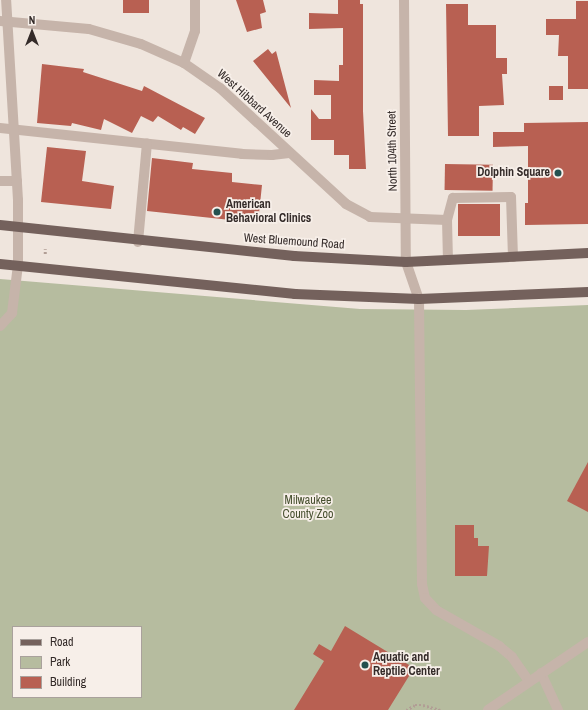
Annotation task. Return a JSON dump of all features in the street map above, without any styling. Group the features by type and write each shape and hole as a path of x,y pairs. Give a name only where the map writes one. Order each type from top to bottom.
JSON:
{"main road":[{"name":"West Bluemound Road","path":"0,225 138,242 294,256 406,262 588,253"},
{"path":"0,264 295,294 419,299 588,292"}],"street":[{"path":"0,326 9,318 13,310 18,265 17,181 4,21 6,0"},
{"path":"184,63 194,31 195,0"},
{"name":"North 104th Street","path":"404,0 406,262 419,299 422,584 425,598 436,610 456,624 499,646 512,657 529,681"},
{"name":"West Hibbard Avenue","path":"4,21 89,29 141,44 184,63 220,88 288,153 346,204 370,217 447,220"},
{"path":"0,128 242,154 272,155 288,153"},
{"path":"138,242 146,143"},
{"path":"0,181 17,181"},
{"path":"448,260 447,220 453,198 511,197 513,256"},
{"path":"489,709 588,642"},
{"path":"541,673 558,710"},
{"path":"489,709 502,710"}],"path":[{"path":"45,249 45,254"},
{"path":"406,710 415,705 423,705 440,710"}],"green space":[{"name":"Milwaukee County Zoo","path":"0,279 360,309 466,310 588,305 588,710 0,710"}],"building":[{"path":"123,0 149,0 149,13 123,13"},
{"path":"236,0 263,0 266,12 260,14 262,28 247,32"},
{"path":"338,0 360,0 360,4 363,4 363,111 366,169 349,169 349,155 334,155 334,140 311,140 311,109 319,119 331,119 331,95 314,95 314,80 339,81 339,65 343,65 343,28 309,29 309,13 338,14"},
{"path":"576,1 588,1 588,89 568,89 568,56 558,56 559,35 546,35 546,19 576,19"},
{"path":"446,4 468,4 468,25 496,25 496,58 507,58 507,74 502,74 504,105 479,106 479,136 448,136"},
{"path":"268,49 272,54 276,51 291,108 253,61"},
{"path":"42,64 84,69 83,72 142,91 144,86 205,118 195,134 183,127 181,130 158,116 153,122 141,116 132,133 104,119 101,130 72,123 71,126 37,123"},
{"path":"549,86 563,86 563,100 549,100"},
{"name":"Dolphin Square","path":"588,122 588,224 525,225 525,203 528,203 528,146 493,147 493,132 524,132 524,123"},
{"path":"47,147 86,151 82,181 114,186 111,209 41,202"},
{"path":"152,158 193,163 192,169 232,173 232,182 262,185 258,223 147,211"},
{"path":"445,164 493,165 493,191 445,190"},
{"path":"458,204 500,204 500,236 458,236"},
{"path":"588,462 588,512 567,501"},
{"path":"455,525 474,525 474,538 478,538 478,546 489,546 487,576 455,576"},
{"name":"Aquatic and Reptile Center","path":"345,626 414,668 388,710 294,710 324,661 313,654 319,644 331,651"}],"place":[{"name":"Dolphin Square","path":"558,173"},
{"name":"American Behavioral Clinics","path":"217,212"},
{"name":"Aquatic and Reptile Center","path":"365,665"}]}
